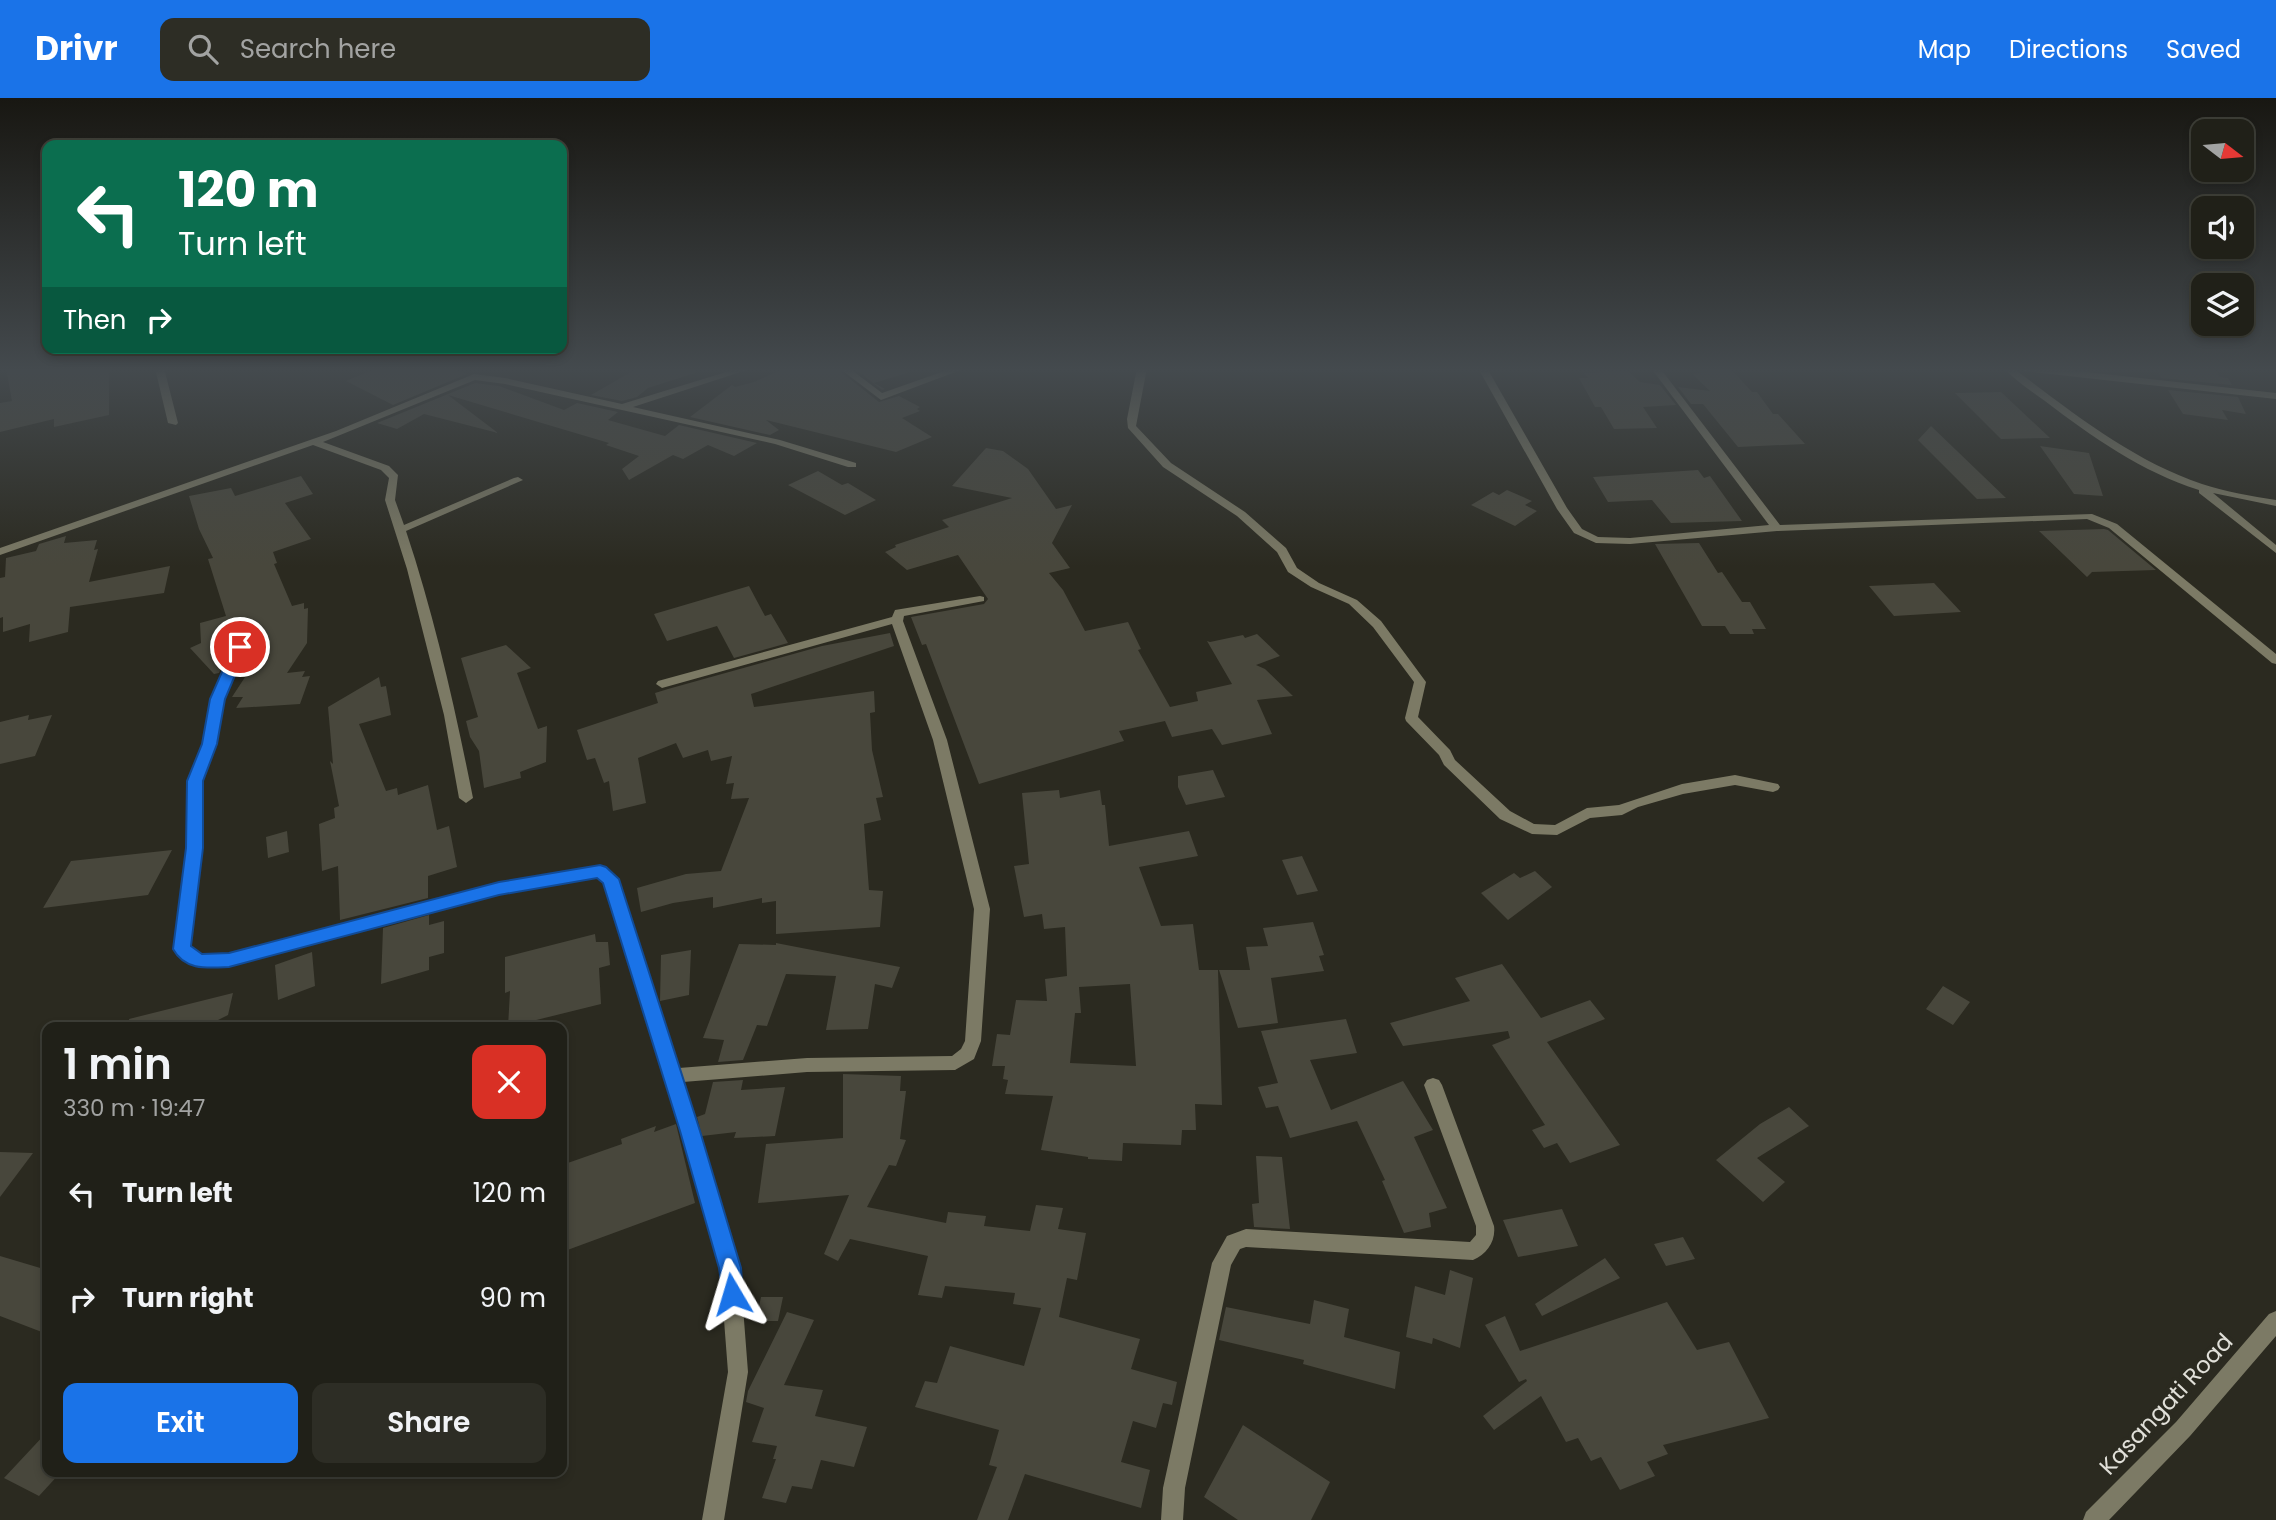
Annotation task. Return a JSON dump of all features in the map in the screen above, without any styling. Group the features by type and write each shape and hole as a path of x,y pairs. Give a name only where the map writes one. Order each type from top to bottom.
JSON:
{"street":[{"path":"0,552 332,434"},
{"path":"741,434 852,465"},
{"path":"1140,434 1167,466 1241,514 1282,550 1292,570 1315,585 1353,602 1377,624 1420,682 1411,718 1445,753 1449,762 1505,816 1531,829 1557,830 1587,813 1622,810 1682,789 1735,780 1773,787"},
{"path":"1520,434 1562,509 1578,531 1596,540 1630,541 1777,528 2076,515 2097,518 2113,526 2276,660"},
{"path":"1706,434 1777,528"},
{"path":"2099,434 2147,464 2195,485 2231,496 2276,503"},
{"path":"313,442 385,468 394,477 390,500 450,715 466,798"},
{"path":"400,530 518,480"},
{"path":"2195,485 2276,550"},
{"path":"673,1076 807,1065 955,1063 972,1048 982,909 940,740 898,619 900,613 980,599"},
{"path":"662,684 898,619"},
{"path":"240,647 218,699 209,744 195,781 194,848 182,949 199,962 229,960 499,888 600,871 610,879 673,1076 730,1268 738,1372 713,1520"},
{"path":"1172,1520 1174,1488 1222,1263 1234,1242 1247,1238 1473,1251 1484,1240 1485,1226 1433,1085"},
{"name":"Kasangati Road","path":"2094,1520 2183,1429 2276,1321"}],"building":[{"path":"580,434 720,434 757,443 734,456 708,445 683,459 673,455 629,480 622,469 639,456 606,445 609,443"},
{"path":"824,434 928,434 932,437 896,452"},
{"path":"1728,434 1796,434 1805,444 1738,447"},
{"path":"1923,434 1940,434 2006,498 1977,499 1918,440"},
{"path":"1996,434 2046,434 2050,438 2001,439"},
{"path":"2040,446 2089,453 2103,496 2074,494"},
{"path":"986,448 1003,451 1028,469 1056,509 1072,505 1052,543 1070,568 1049,573 1063,590 1085,631 1128,622 1141,649 1138,650 1170,707 1198,701 1196,692 1232,684 1207,641 1243,635 1245,638 1257,634 1280,656 1256,665 1265,669 1293,696 1257,700 1272,734 1222,745 1212,729 1172,737 1165,721 1119,731 1124,741 979,784 926,644 922,645 911,617 984,604 988,599 958,555 907,570 885,552 896,547 895,545 949,527 942,520 1012,498 952,486"},
{"path":"1698,470 1704,478 1710,476 1742,521 1671,523 1652,500 1608,502 1593,477"},
{"path":"818,471 842,485 848,483 876,500 845,515 788,485"},
{"path":"301,476 313,494 285,503 311,539 273,552 277,563 274,564 292,606 304,603 304,609 308,608 307,643 287,673 305,671 302,677 310,676 300,704 236,708 243,697 232,697 251,668 239,670 248,648 246,643 234,643 219,673 214,674 190,648 201,643 200,623 226,616 208,559 213,558 199,529 189,496 231,488 235,496"},
{"path":"1507,490 1532,501 1525,505 1537,511 1515,526 1471,505 1493,492 1499,495"},
{"path":"2104,529 2156,570 2092,572 2087,577 2039,531"},
{"path":"66,536 64,543 97,540 94,550 98,549 89,582 170,566 164,593 70,607 68,632 29,642 30,624 3,632 3,617 0,618 0,578 5,577 6,558 36,551 39,544"},
{"path":"1699,543 1718,573 1722,572 1742,602 1750,602 1766,629 1752,629 1754,634 1730,634 1725,626 1702,626 1655,544"},
{"path":"1934,583 1961,612 1894,616 1869,586"},
{"path":"749,586 765,616 771,614 788,643 734,658 717,626 667,641 654,614"},
{"path":"890,633 894,646 751,694 754,707 874,691 875,712 870,713 872,750 883,797 876,798 881,820 864,824 869,890 883,891 880,927 776,934 776,901 762,903 762,898 713,908 713,897 673,903 641,912 637,888 686,874 721,871 749,798 731,799 734,783 726,784 732,756 711,761 708,750 683,758 676,743 638,758 646,803 613,811 609,781 604,783 595,758 587,760 577,730 658,703 655,693 822,646"},
{"path":"506,645 531,668 517,673 538,729 547,726 546,762 520,772 521,778 484,788 479,751 470,737 466,721 478,717 461,658"},
{"path":"379,677 381,687 386,686 391,715 359,724 386,791 397,788 398,795 428,785 437,830 449,826 457,867 428,876 428,898 340,920 338,866 322,871 319,824 335,818 334,808 339,806 330,761 333,764 328,707"},
{"path":"29,715 28,720 52,715 35,756 0,764 0,722"},
{"path":"1213,770 1225,797 1186,805 1178,787 1178,776"},
{"path":"1059,790 1060,798 1100,790 1102,805 1105,805 1109,846 1189,831 1198,856 1139,867 1161,926 1193,924 1199,970 1218,970 1222,1105 1195,1104 1196,1130 1182,1130 1181,1145 1123,1143 1122,1161 1088,1159 1041,1150 1053,1096 1005,1094 1008,1080 1003,1079 1005,1066 992,1066 997,1034 1010,1035 1016,1000 1047,1001 1045,979 1067,976 1065,927 1044,929 1042,914 1024,917 1014,866 1029,864 1022,793","holes":["1130,984 1136,1066 1070,1063 1075,1013 1081,1013 1079,987"]},
{"path":"287,831 289,852 268,858 266,837"},
{"path":"172,850 148,895 43,908 71,861"},
{"path":"1302,856 1318,891 1297,895 1282,860"},
{"path":"1535,871 1552,887 1508,920 1481,893 1514,873 1520,878"},
{"path":"429,915 429,925 444,921 444,953 429,957 429,970 381,984 383,928"},
{"path":"1313,922 1324,955 1319,956 1324,971 1271,978 1278,1023 1238,1028 1219,970 1250,970 1246,947 1268,946 1263,928"},
{"path":"595,934 596,942 608,942 610,965 599,968 601,1004 528,1022 508,1022 510,991 505,993 505,957"},
{"path":"776,943 900,967 892,988 875,984 868,1029 826,1030 836,976 786,974 767,1026 757,1025 743,1060 718,1062 724,1040 703,1038 739,944"},
{"path":"691,950 689,995 660,1001 661,955"},
{"path":"312,952 315,986 278,1000 275,965"},
{"path":"1502,964 1541,1018 1590,1000 1605,1019 1547,1042 1620,1145 1570,1163 1557,1143 1544,1148 1532,1130 1545,1125 1492,1045 1510,1038 1508,1031 1403,1046 1390,1023 1470,1001 1455,978"},
{"path":"1943,986 1970,1002 1953,1025 1926,1009"},
{"path":"233,993 228,1015 216,1022 129,1022 129,1019"},
{"path":"1346,1019 1357,1053 1310,1060 1331,1110 1403,1081 1433,1130 1414,1137 1447,1208 1429,1213 1431,1227 1404,1233 1382,1181 1385,1180 1357,1121 1290,1138 1278,1106 1266,1108 1258,1087 1278,1083 1261,1031"},
{"path":"843,1074 901,1076 900,1091 906,1091 900,1139 906,1140 896,1166 889,1165 867,1207 946,1223 948,1212 986,1216 984,1226 1030,1231 1036,1205 1063,1208 1058,1229 1086,1233 1077,1280 1067,1278 1059,1317 1140,1339 1131,1369 1177,1382 1172,1405 1163,1403 1156,1428 1133,1421 1121,1462 1150,1470 1141,1508 1025,1474 1008,1520 977,1520 997,1467 989,1465 999,1430 915,1407 925,1381 937,1383 950,1346 1024,1366 1041,1308 1013,1304 1015,1293 945,1286 942,1298 918,1295 928,1256 850,1239 838,1261 824,1254 849,1195 758,1203 766,1144 843,1138"},
{"path":"743,1080 741,1090 785,1087 775,1136 734,1138 736,1132 702,1136 697,1117 705,1114 713,1082"},
{"path":"1789,1107 1809,1126 1757,1158 1785,1182 1763,1202 1716,1160 1760,1124"},
{"path":"676,1124 695,1203 567,1250 567,1163 622,1144 621,1139 656,1126 654,1132"},
{"path":"0,1152 33,1153 0,1197"},
{"path":"1256,1156 1282,1157 1290,1229 1254,1227 1252,1204 1259,1203"},
{"path":"1562,1209 1578,1246 1518,1257 1503,1220"},
{"path":"1683,1237 1695,1259 1666,1266 1654,1244"},
{"path":"0,1256 42,1269 42,1332 0,1316"},
{"path":"1605,1258 1620,1278 1542,1316 1535,1304"},
{"path":"1450,1270 1473,1278 1460,1348 1433,1338 1432,1344 1406,1337 1415,1286 1445,1295"},
{"path":"761,1297 783,1297 778,1321 756,1321"},
{"path":"1314,1300 1349,1309 1344,1337 1400,1352 1395,1389 1303,1364 1304,1360 1219,1340 1226,1307 1310,1324"},
{"path":"1667,1302 1697,1350 1729,1342 1769,1418 1663,1445 1668,1454 1647,1462 1655,1476 1620,1490 1601,1457 1591,1461 1578,1438 1566,1442 1541,1396 1494,1430 1483,1416 1527,1381 1526,1379 1519,1382 1485,1325 1505,1316 1520,1351"},
{"path":"787,1312 814,1320 784,1385 823,1390 815,1416 867,1427 854,1467 821,1460 812,1489 792,1486 786,1503 762,1498 776,1459 773,1459 777,1446 752,1442 764,1408 746,1402 748,1391"},
{"path":"1243,1425 1330,1482 1311,1520 1238,1520 1204,1497"},
{"path":"42,1437 42,1477 56,1477 39,1496 4,1478"}],"route":[{"path":"240,647 218,699 209,744 195,781 194,848 182,949 199,962 229,960 499,888 600,871 610,879 690,1131 730,1268 732,1294"}]}
